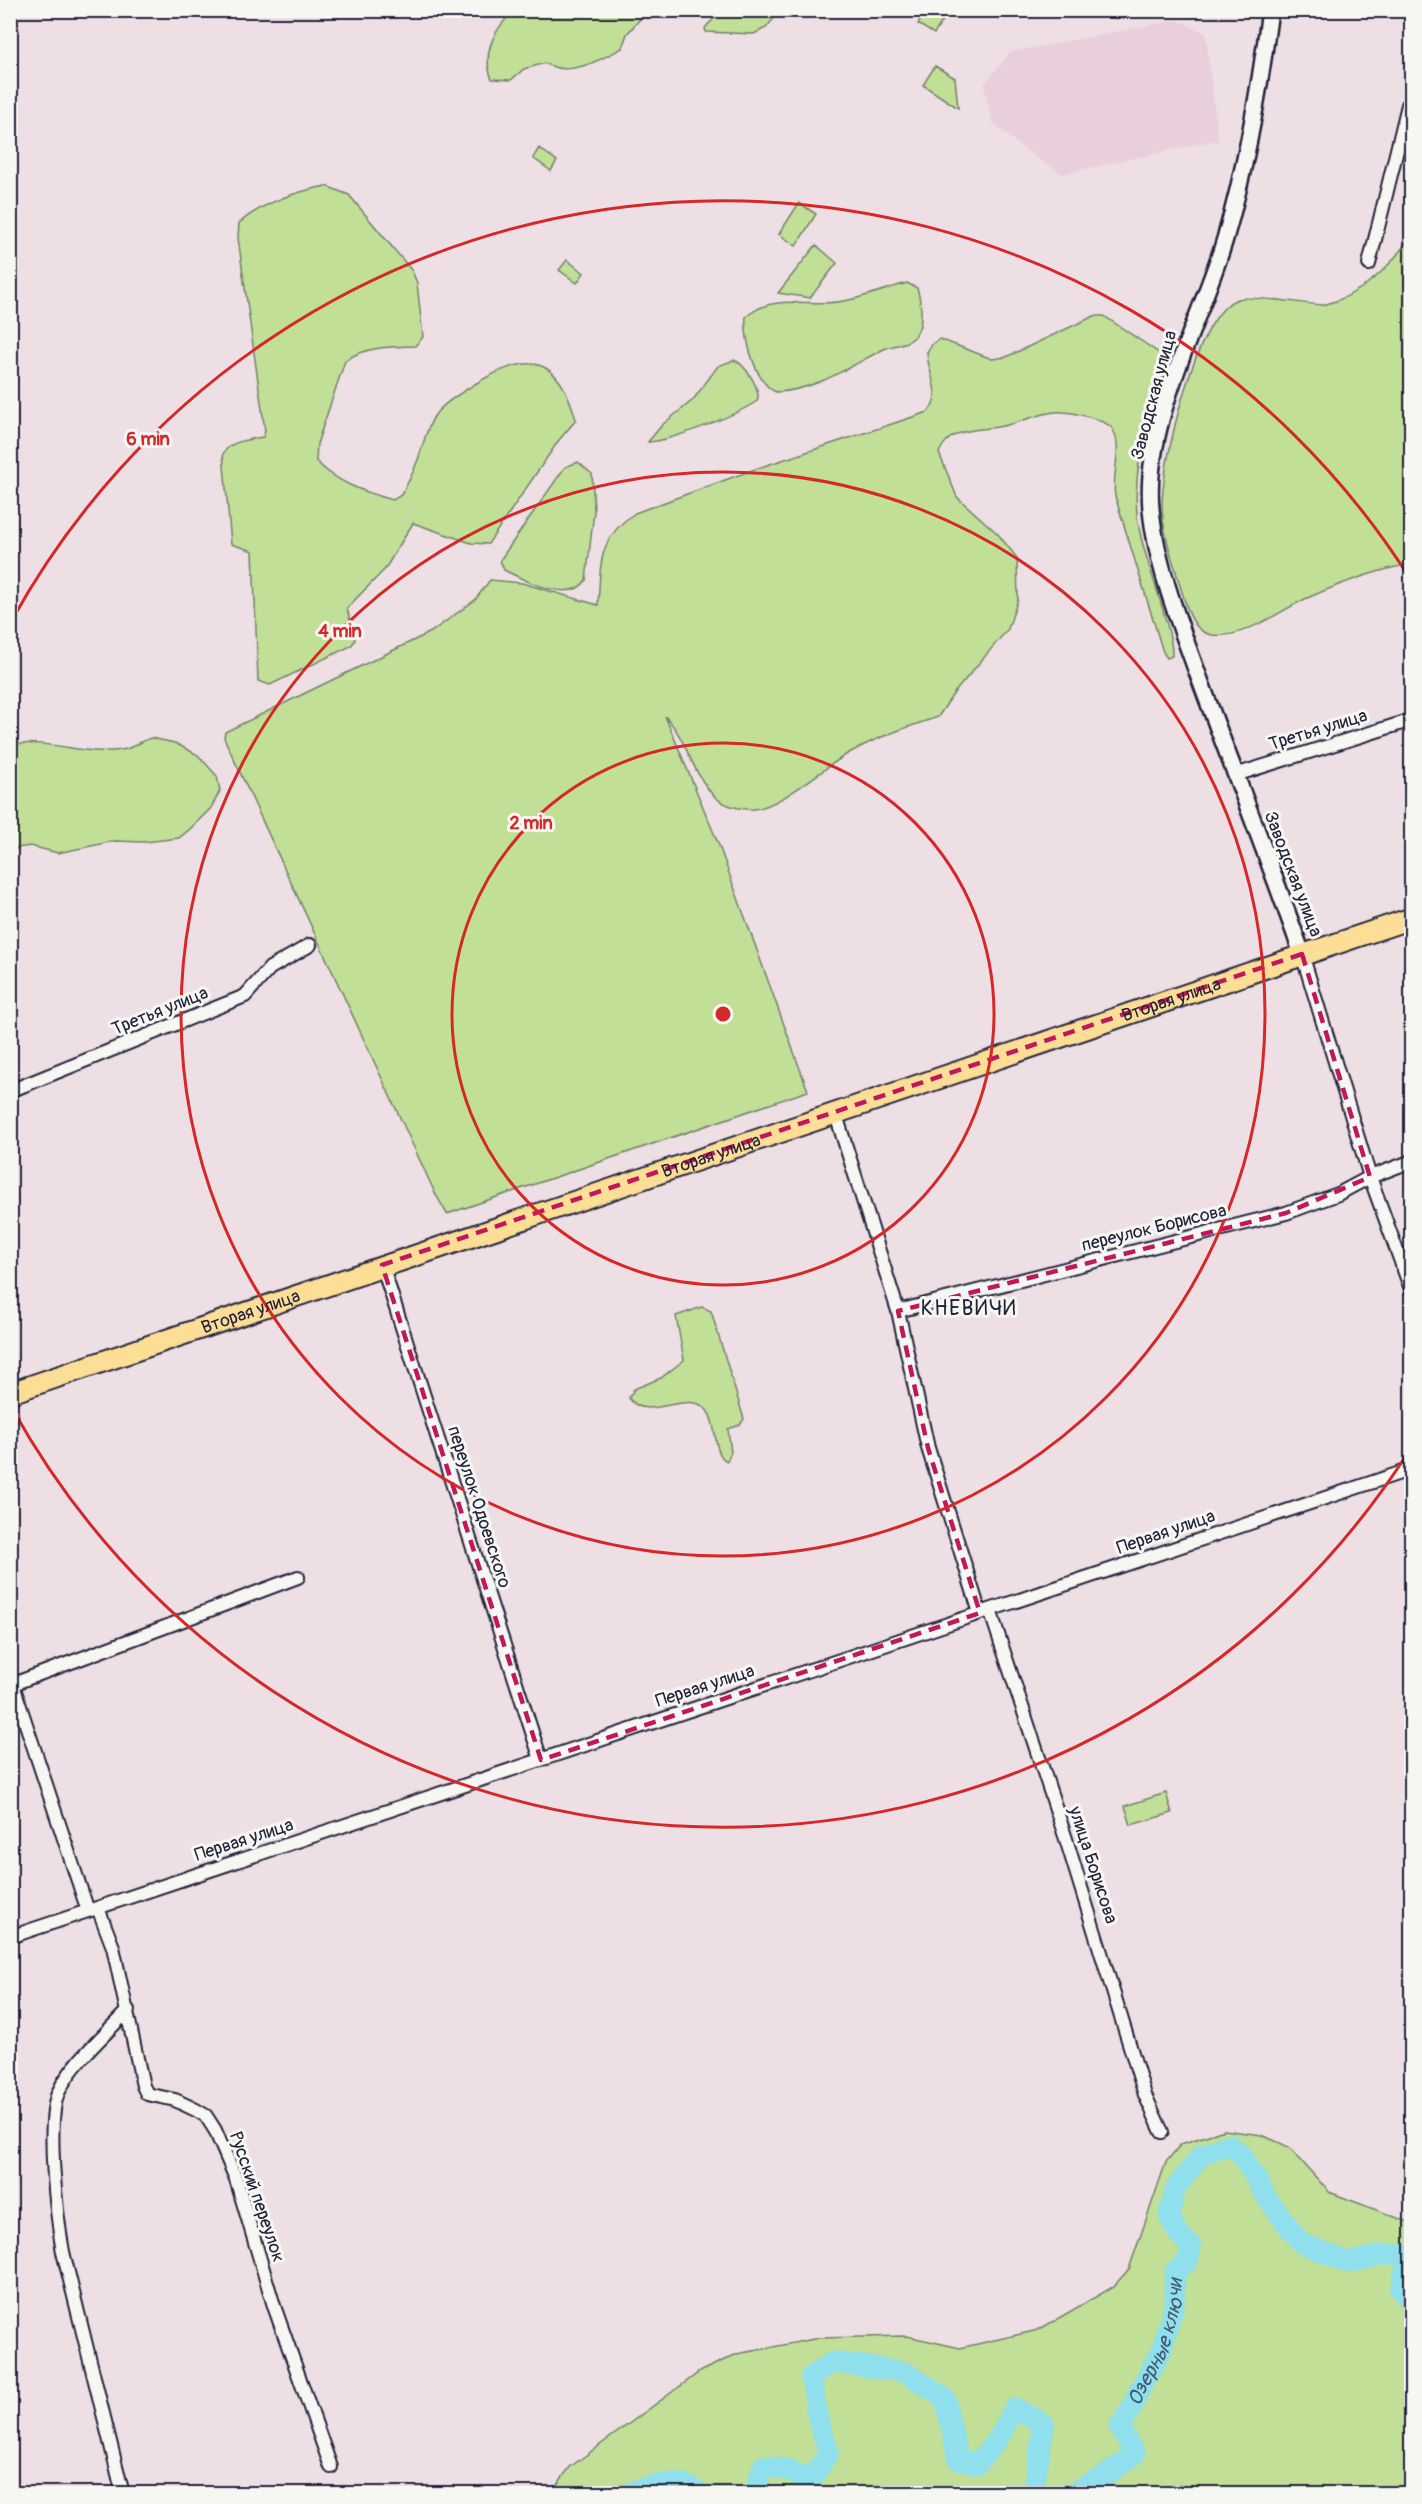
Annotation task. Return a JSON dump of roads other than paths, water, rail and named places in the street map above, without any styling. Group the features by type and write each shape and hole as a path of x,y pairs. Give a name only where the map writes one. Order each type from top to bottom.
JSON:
{"main road":[{"name":"Вторая улица","path":"10,1393 382,1265 836,1115 1412,918"}],"street":[{"name":"Заводская улица","path":"1270,10 1258,93 1233,210 1165,413 1154,455 1151,509 1161,560 1184,636 1302,954"},
{"path":"1369,264 1408,105 1412,101"},
{"name":"Третья улица","path":"1235,775 1412,720"},
{"name":"Третья улица","path":"10,1091 245,996 270,968 310,945"},
{"path":"1302,954 1371,1177 1412,1292"},
{"path":"836,1115 898,1311 928,1448 985,1612"},
{"name":"переулок Борисова","path":"898,1311 1286,1213 1338,1194 1371,1177 1412,1161"},
{"name":"переулок Одоевского","path":"382,1265 541,1760"},
{"name":"Первая улица","path":"10,1937 1412,1469"},
{"path":"12,1681 298,1577"},
{"name":"улица Борисова","path":"985,1612 1069,1849 1145,2095 1161,2132"},
{"name":"Русский переулок","path":"12,1681 93,1909 113,1947 147,2094 174,2100 196,2110 206,2116 215,2130 236,2180 274,2306 331,2467"},
{"path":"123,2493 63,2252 58,2222 53,2113 58,2092 67,2077 128,2010"}],"waterway":[{"name":"Озерные ключи","path":"1070,2494 1109,2473 1135,2454 1119,2427 1131,2410 1140,2388 1161,2352 1174,2305 1175,2272 1188,2261 1191,2246 1178,2233 1169,2216 1176,2188 1201,2155 1229,2144 1243,2157 1267,2198 1301,2243 1349,2263 1380,2255 1404,2254 1406,2268 1400,2290 1412,2301"},
{"name":"Озерные ключи","path":"754,2494 763,2466 790,2470 810,2482 829,2452 819,2424 811,2377 833,2362 905,2372 945,2398 958,2459 977,2464 999,2437 1015,2408 1044,2424 1033,2494"},
{"name":"Озерные ключи","path":"626,2494 655,2485 674,2483 692,2488 701,2494"}],"district":[{"name":"КНЕВИЧИ","path":"969,1308"}]}
